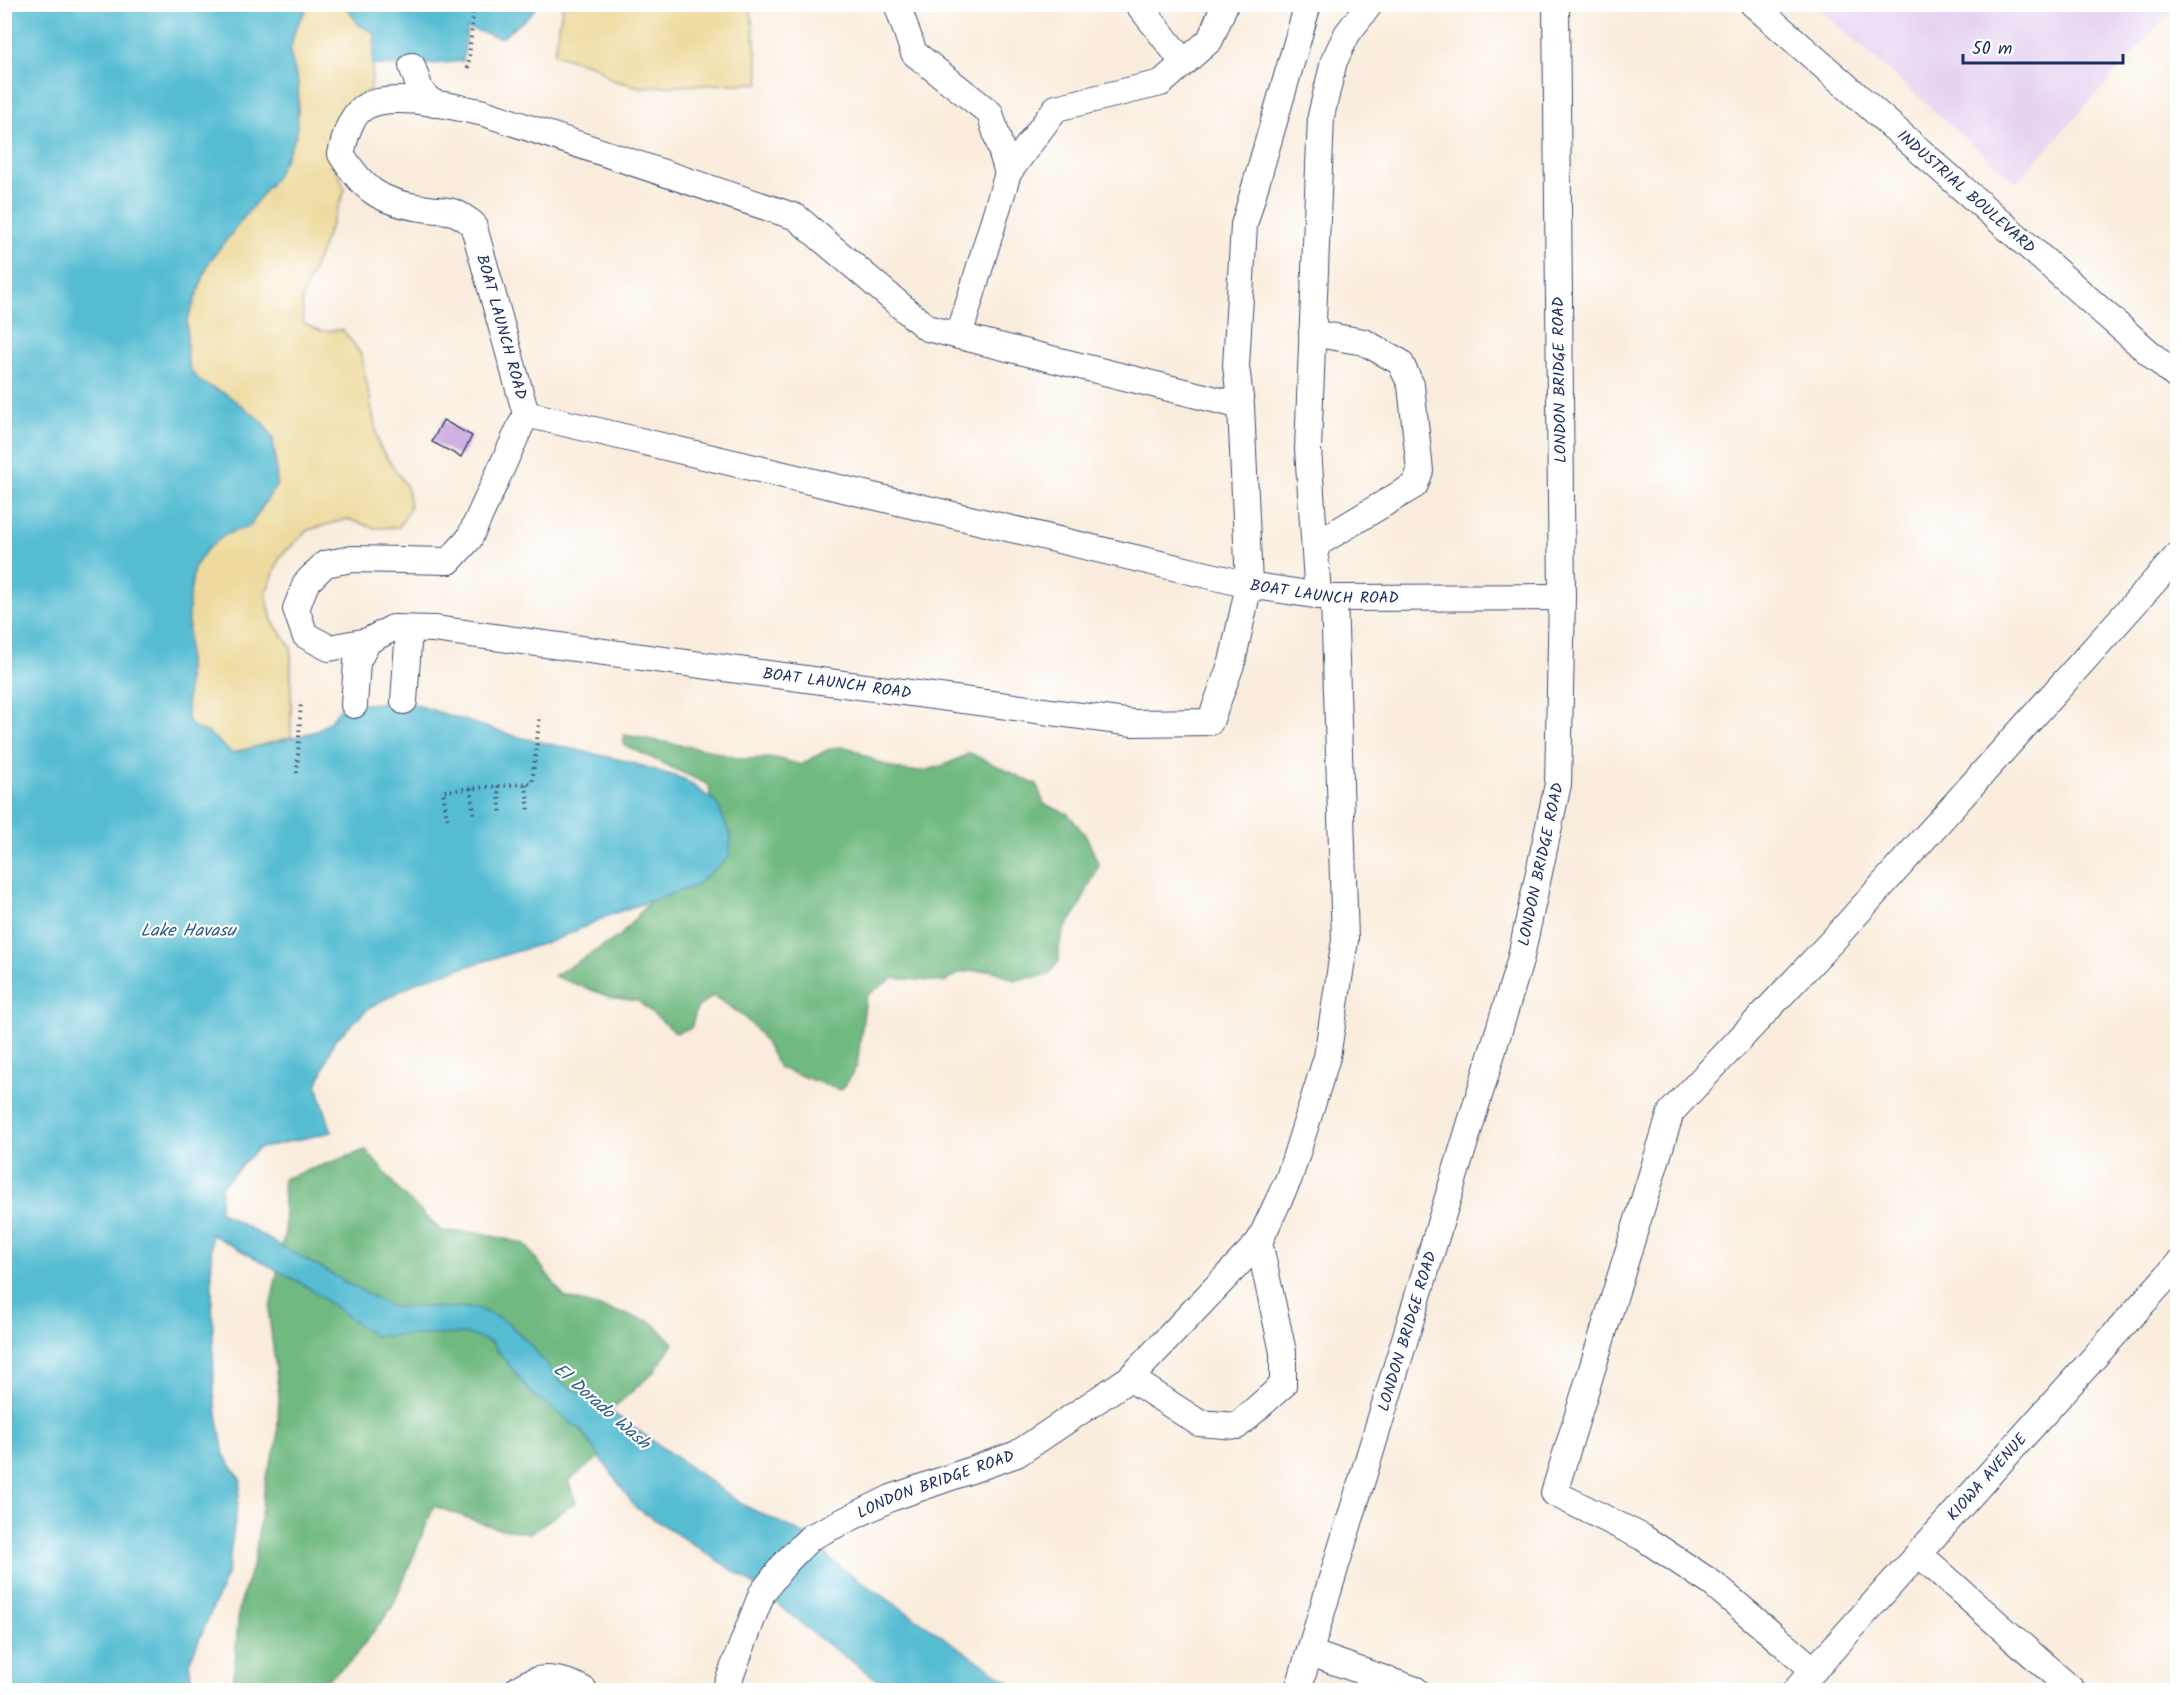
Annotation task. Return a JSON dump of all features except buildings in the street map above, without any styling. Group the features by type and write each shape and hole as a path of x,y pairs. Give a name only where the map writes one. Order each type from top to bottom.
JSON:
{"street":[{"path":"897,4 914,53 990,113 1008,173"},
{"path":"1138,4 1184,63"},
{"path":"959,336 1008,173 1056,108 1161,82 1210,40 1225,4"},
{"path":"526,414 1249,585 1241,406 1236,366 1244,225 1308,4"},
{"name":"LONDON BRIDGE ROAD","path":"725,1690 762,1593 786,1562 811,1537 891,1498 1017,1454 1130,1378 1259,1242 1289,1178 1327,1057 1345,940 1326,597 1315,545 1308,449 1323,98 1334,61 1343,43 1370,4"},
{"name":"LONDON BRIDGE ROAD","path":"1298,1690 1520,961 1558,784 1562,597 1556,4"},
{"name":"INDUSTRIAL BOULEVARD","path":"1753,4 2178,378"},
{"path":"412,66 421,92 434,104"},
{"name":"BOAT LAUNCH ROAD","path":"1241,406 927,328 796,217 484,113 434,104 382,100 363,109 347,129 340,154 357,180 382,198 422,208 455,211 473,225 526,414 469,539 449,561 352,559 325,564 306,583 296,609 305,636 329,648 368,641 393,628 434,628 1133,723 1210,722 1232,662 1249,585 1326,597 1562,597"},
{"path":"1312,333 1364,342 1400,362 1411,385 1420,471 1415,485 1315,545"},
{"path":"1814,1670 1713,1584 1642,1537 1554,1493 1671,1112 1842,931 2178,555"},
{"path":"404,701 409,629"},
{"path":"354,705 357,662 368,641"},
{"path":"1130,1378 1198,1423 1237,1426 1283,1385 1283,1353 1259,1242"},
{"name":"KIOWA AVENUE","path":"1796,1690 2173,1279"},
{"path":"1919,1554 2072,1690"},
{"path":"1310,1653 1416,1690"},
{"path":"517,1690 530,1683 558,1679 584,1690"}],"path":[{"path":"468,68 474,4"},
{"path":"297,773 300,701"},
{"path":"447,819 443,791 532,783 540,715"},
{"path":"526,784 529,813"},
{"path":"498,786 501,816"},
{"path":"471,788 474,817"}],"shaded area":[{"path":"1814,5 2177,5 2016,183"}],"green space":[{"path":"624,735 708,750 741,759 776,758 801,765 827,750 847,747 887,766 911,771 934,769 970,753 1037,785 1044,804 1068,814 1086,836 1099,865 1077,911 1064,930 1059,946 1059,961 1048,975 1015,980 992,970 961,972 945,982 893,978 866,996 857,1066 841,1090 779,1068 753,1026 713,996 697,1008 691,1028 676,1033 638,1001 610,997 554,976 620,936 714,827 709,785 624,745"},
{"path":"366,1150 403,1195 442,1231 480,1233 525,1244 564,1297 652,1322 673,1343 655,1371 601,1419 607,1452 568,1481 576,1502 530,1533 496,1528 434,1506 393,1606 351,1661 314,1690 233,1690 239,1608 255,1557 266,1477 277,1444 279,1396 269,1315 285,1230 283,1179"}],"sand":[{"path":"309,5 345,5 359,25 375,33 371,89 344,106 332,133 333,159 345,190 302,298 303,323 321,331 343,330 361,354 379,446 407,487 410,508 399,527 375,528 347,519 308,530 280,557 266,593 272,621 291,647 291,737 232,753 207,732 196,729 187,719 189,600 194,568 207,549 225,535 250,526 277,484 275,453 226,394 202,383 191,371 187,358 187,321 209,262 285,160 289,151 297,123 299,103 298,83 290,56 290,46 296,27"},
{"path":"563,5 750,5 760,83 640,87 612,80 595,66 554,54"}],"water":[{"name":"Lake Havasu","path":"5,5 309,5 295,28 290,52 298,83 297,132 293,143 275,178 209,262 187,321 187,358 191,371 202,383 226,394 263,422 273,438 277,484 250,526 224,535 207,549 194,568 189,600 187,719 196,729 207,732 232,753 317,731 331,720 342,706 404,701 514,736 626,761 684,779 717,803 731,837 729,857 695,886 612,914 555,940 421,980 370,1007 334,1041 317,1086 332,1132 257,1149 221,1187 220,1212 391,1307 477,1308 507,1322 530,1344 562,1383 600,1404 745,1506 811,1537 833,1562 1021,1690 892,1690 819,1638 748,1580 635,1507 581,1430 531,1393 491,1342 467,1334 374,1336 306,1286 211,1234 214,1396 224,1455 241,1481 227,1575 189,1663 193,1690 5,1690"},
{"path":"345,5 537,5 526,18 502,38 467,28 463,61 412,66 372,65 375,33 359,25"}],"water label":[{"name":"El Dorado Wash","path":"601,1407"}]}
